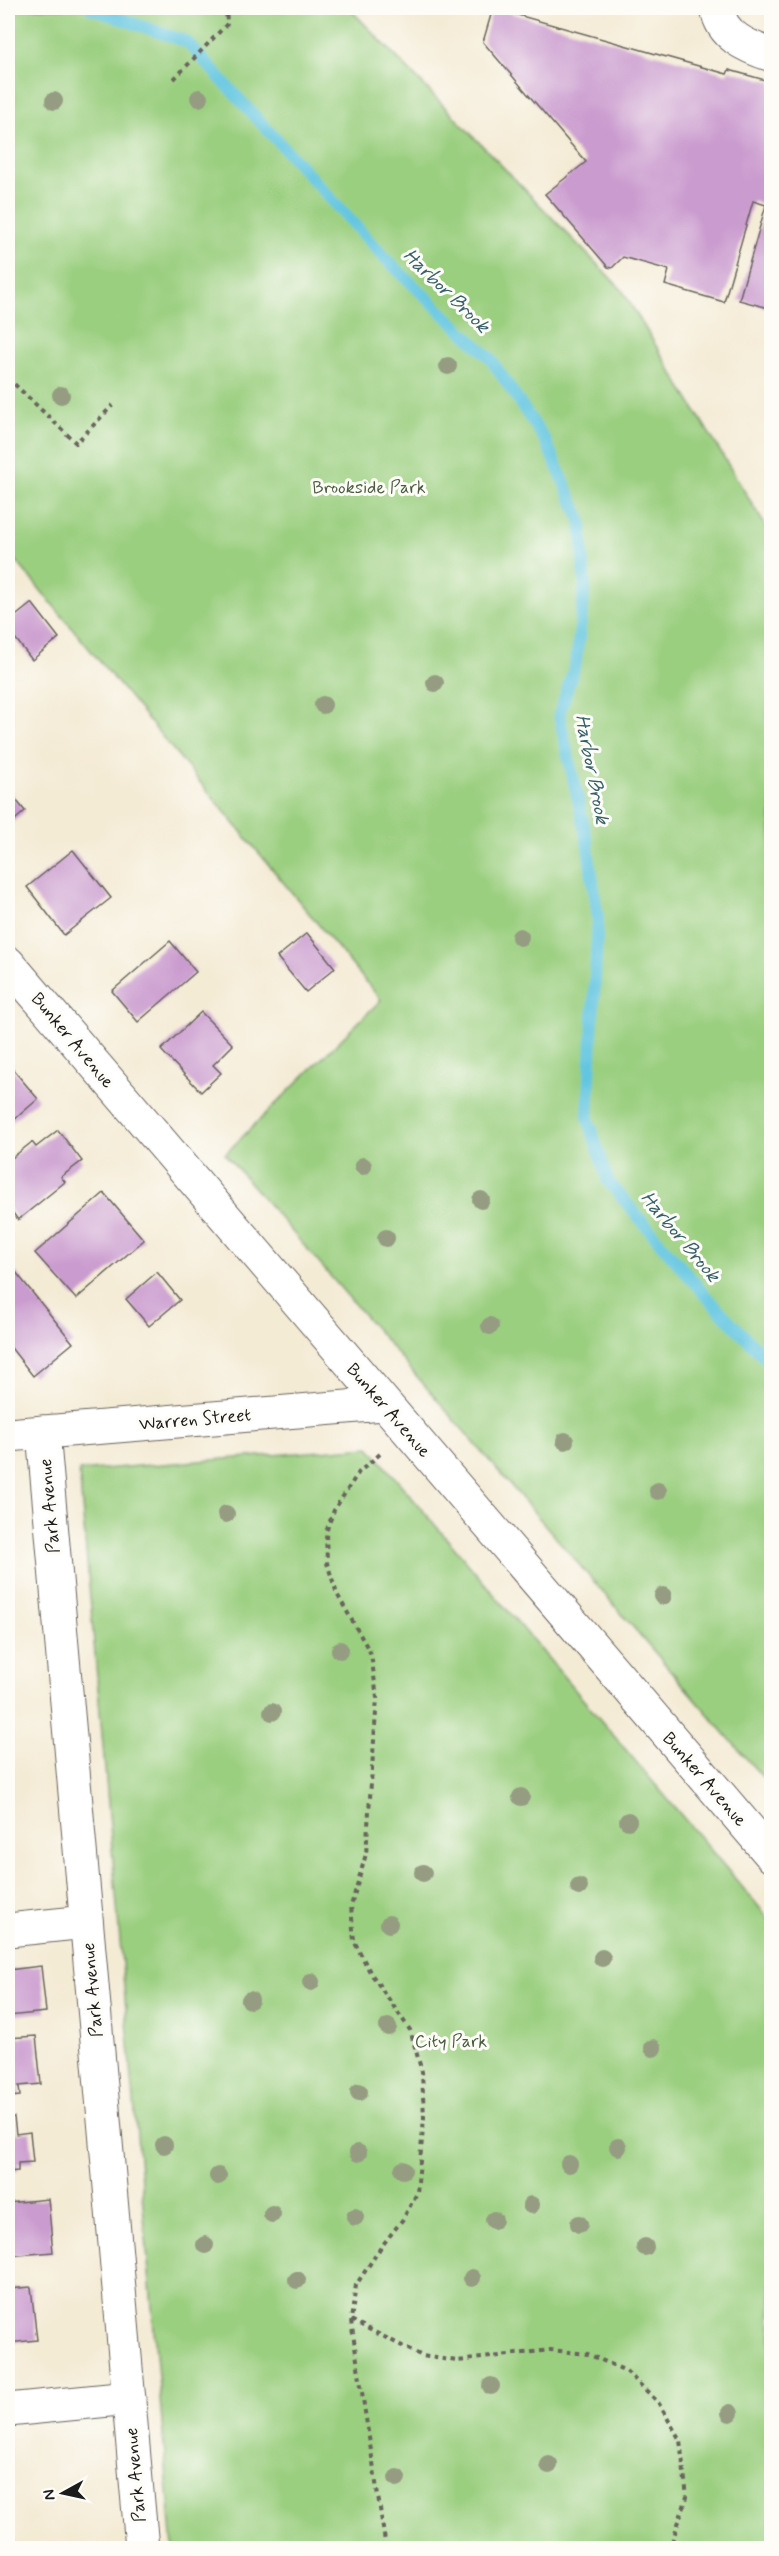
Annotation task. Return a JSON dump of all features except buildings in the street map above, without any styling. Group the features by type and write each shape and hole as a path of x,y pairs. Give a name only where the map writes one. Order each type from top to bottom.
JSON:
{"street":[{"path":"717,8 721,23 733,37 771,55"},
{"name":"Bunker Avenue","path":"8,963 771,1856"},
{"name":"Warren Street","path":"8,1435 383,1404"},
{"name":"Park Avenue","path":"43,1432 142,2548"},
{"path":"8,1930 86,1922"},
{"path":"8,2410 129,2398"}],"path":[{"path":"174,79 227,24 226,8"},
{"path":"8,378 76,443 113,405"},
{"path":"383,1450 360,1472 334,1510 326,1532 327,1563 337,1594 370,1654 377,1698 366,1854 351,1906 354,1941 370,1972 410,2030 422,2072 424,2118 417,2193 403,2219 356,2285 351,2320 386,2548"},
{"path":"351,2320 422,2356 457,2361 550,2350 588,2354 626,2371 658,2402 680,2440 687,2497 670,2548"}],"green space":[{"name":"Brookside Park","path":"8,8 349,8 622,290 771,535 771,1787 225,1154 381,1000 8,551"},
{"name":"City Park","path":"369,1447 771,1921 771,2548 173,2548 79,1471"}],"waterway":[{"name":"Harbor Brook","path":"90,8 187,42 386,259 490,358 545,440 581,520 585,586 576,662 559,715 587,840 598,918 588,1118 608,1181 704,1294 772,1365"}]}
